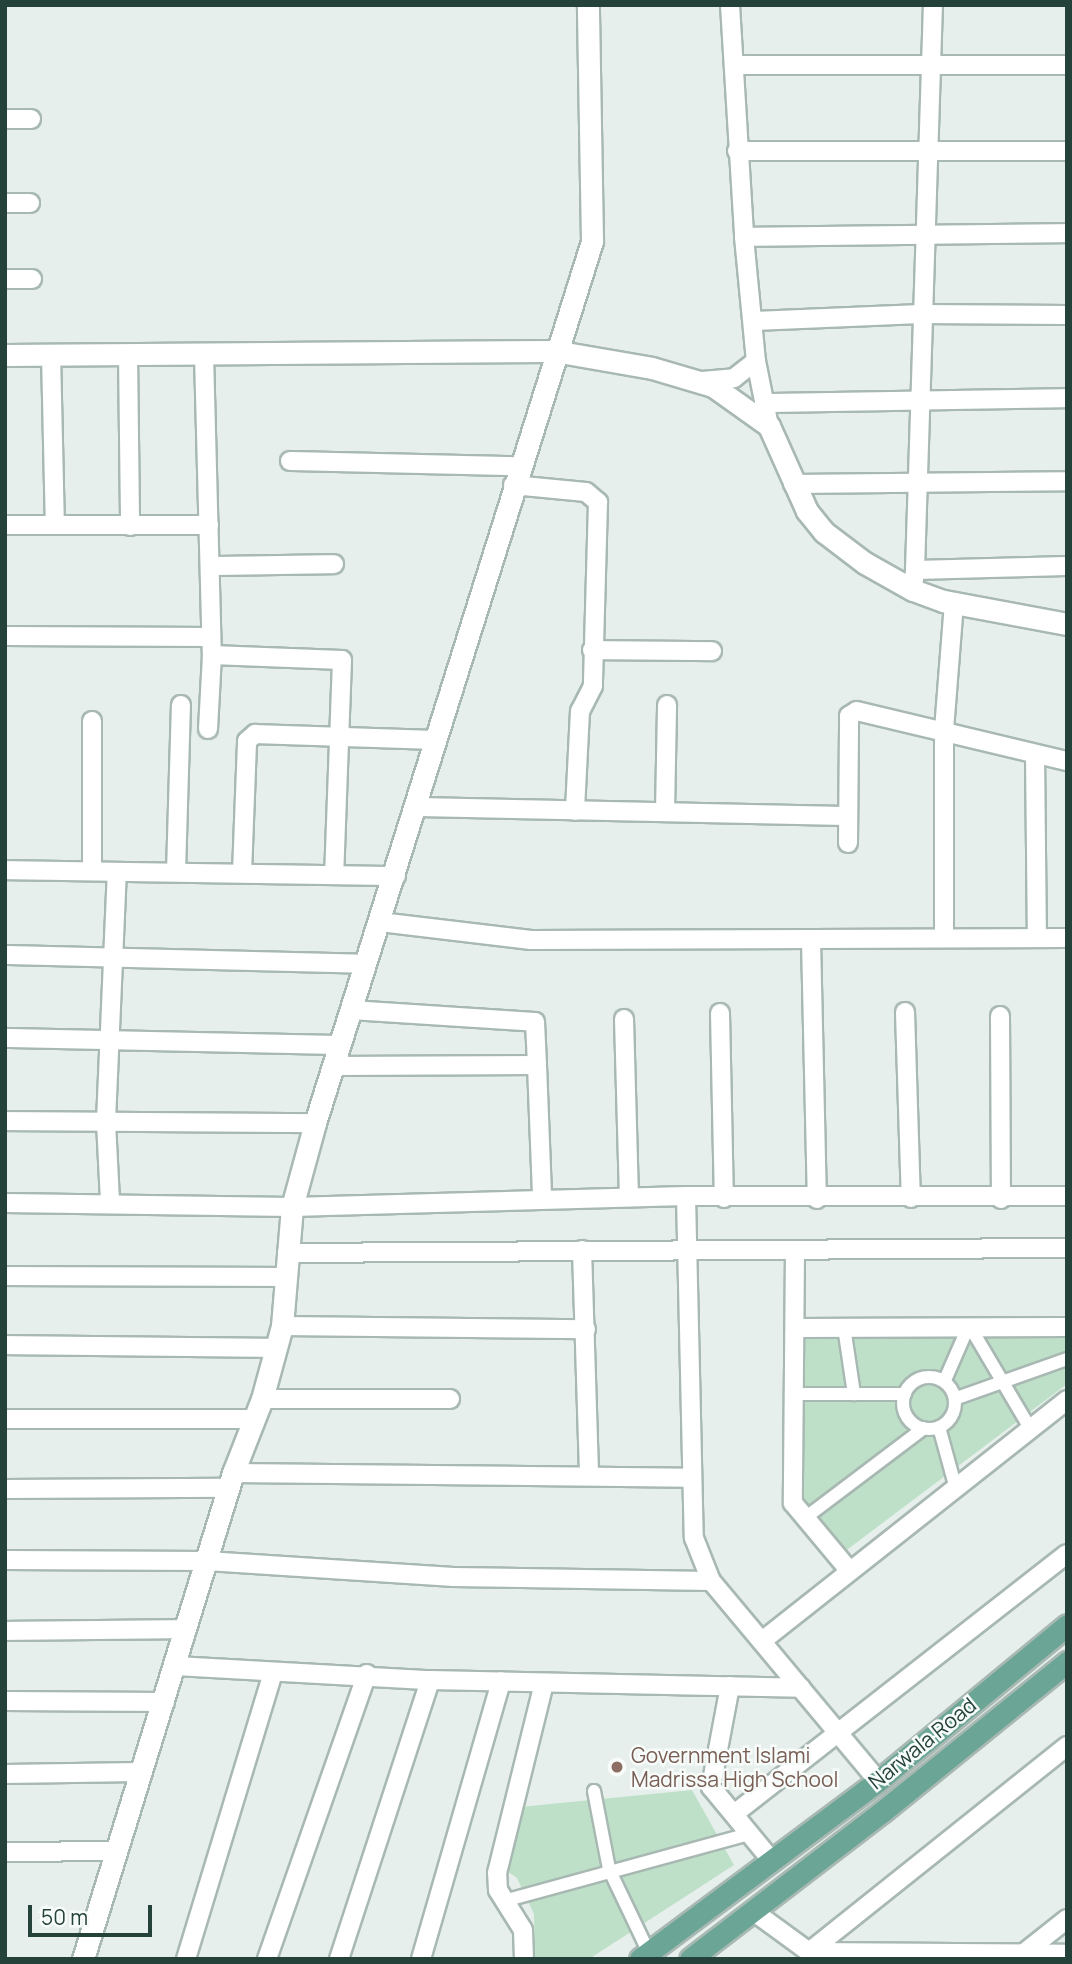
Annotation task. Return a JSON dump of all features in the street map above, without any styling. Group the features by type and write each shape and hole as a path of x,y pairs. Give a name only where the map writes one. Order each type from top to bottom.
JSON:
{"main road":[{"name":"Narwala Road","path":"645,1956 878,1781 1067,1625"},
{"name":"Narwala Road","path":"690,1959 1067,1662"}],"street":[{"path":"83,1959 114,1851 165,1702 231,1481 257,1409 282,1326 292,1207 316,1123 365,964 396,876 434,740 554,351 592,241 589,5"},
{"path":"730,5 737,150 756,362 769,426 793,484 824,532 954,604 1067,624"},
{"path":"914,580 933,5"},
{"path":"734,65 1067,65"},
{"path":"5,119 31,119"},
{"path":"737,150 1067,151"},
{"path":"5,203 30,204"},
{"path":"744,237 1067,233"},
{"path":"5,279 32,279"},
{"path":"754,321 921,314 1067,315"},
{"path":"5,355 554,351 612,358 702,381 769,426"},
{"path":"51,354 55,524"},
{"path":"128,354 130,526"},
{"path":"204,355 212,646 208,729"},
{"path":"702,381 734,378 756,362"},
{"path":"764,403 1067,398"},
{"path":"290,461 516,476 586,492 598,502 593,686 580,711 575,811"},
{"path":"793,484 1067,481"},
{"path":"5,525 209,525"},
{"path":"210,566 334,564"},
{"path":"914,580 1067,566"},
{"path":"944,938 944,730 954,604"},
{"path":"5,636 212,646 342,660 335,734 334,875"},
{"path":"592,650 712,651"},
{"path":"177,872 181,705"},
{"path":"665,812 667,705"},
{"path":"848,843 849,716 857,711 1067,761"},
{"path":"92,721 92,871"},
{"path":"242,873 247,741 255,734 335,734 434,740"},
{"path":"1035,754 1037,937"},
{"path":"416,807 849,816"},
{"path":"5,870 396,876"},
{"path":"110,1202 107,1121 117,872"},
{"path":"380,922 531,940 1067,938"},
{"path":"811,940 817,1199"},
{"path":"5,956 365,964"},
{"path":"351,1010 535,1022 542,1198"},
{"path":"905,1012 911,1198"},
{"path":"720,1013 724,1198"},
{"path":"1000,1016 1001,1199"},
{"path":"624,1019 629,1197"},
{"path":"5,1038 340,1045"},
{"path":"335,1066 537,1066"},
{"path":"5,1121 316,1123"},
{"path":"686,1196 690,1478 694,1538 711,1581 878,1781"},
{"path":"5,1203 110,1202 292,1207 542,1198 686,1196 1001,1199 1067,1196"},
{"path":"287,1253 1067,1248"},
{"path":"582,1250 589,1476"},
{"path":"795,1250 793,1503 848,1569"},
{"path":"5,1276 286,1278"},
{"path":"796,1328 969,1325 1067,1327"},
{"path":"945,1380 969,1325"},
{"path":"969,1325 1030,1428"},
{"path":"282,1326 586,1329"},
{"path":"844,1327 853,1394"},
{"path":"5,1345 274,1348"},
{"path":"957,1398 1067,1359"},
{"path":"925,1376 945,1380 957,1398 952,1419 939,1427 914,1426 902,1408 905,1394 907,1387 925,1376"},
{"path":"795,1394 905,1394"},
{"path":"5,1419 450,1399"},
{"path":"762,1641 848,1569 1067,1400"},
{"path":"939,1427 955,1485"},
{"path":"805,1518 924,1428"},
{"path":"5,1489 231,1481 589,1476 690,1478"},
{"path":"734,1814 1067,1553"},
{"path":"5,1560 207,1561 453,1577 711,1581"},
{"path":"5,1631 187,1629"},
{"path":"176,1666 430,1679 801,1688"},
{"path":"186,1959 273,1672"},
{"path":"267,1959 367,1674"},
{"path":"338,1959 430,1679"},
{"path":"421,1959 501,1681"},
{"path":"524,1959 523,1930 498,1890 497,1872 544,1683"},
{"path":"730,1686 711,1787 772,1861"},
{"path":"5,1701 165,1702"},
{"path":"808,1952 1067,1746"},
{"path":"5,1774 139,1772"},
{"path":"594,1791 609,1869 645,1956"},
{"path":"504,1900 609,1869 749,1834"},
{"path":"5,1852 114,1851"},
{"path":"752,1911 808,1952 1067,1954"},
{"path":"1024,1953 1067,1919"}],"green space":[{"path":"1067,1330 1067,1384 844,1552 801,1498 804,1338"},
{"path":"692,1790 734,1865 589,1959 535,1959 534,1914 517,1878 500,1866 520,1807"}],"place":[{"name":"Government Islami Madrissa High School","path":"617,1767"}]}
